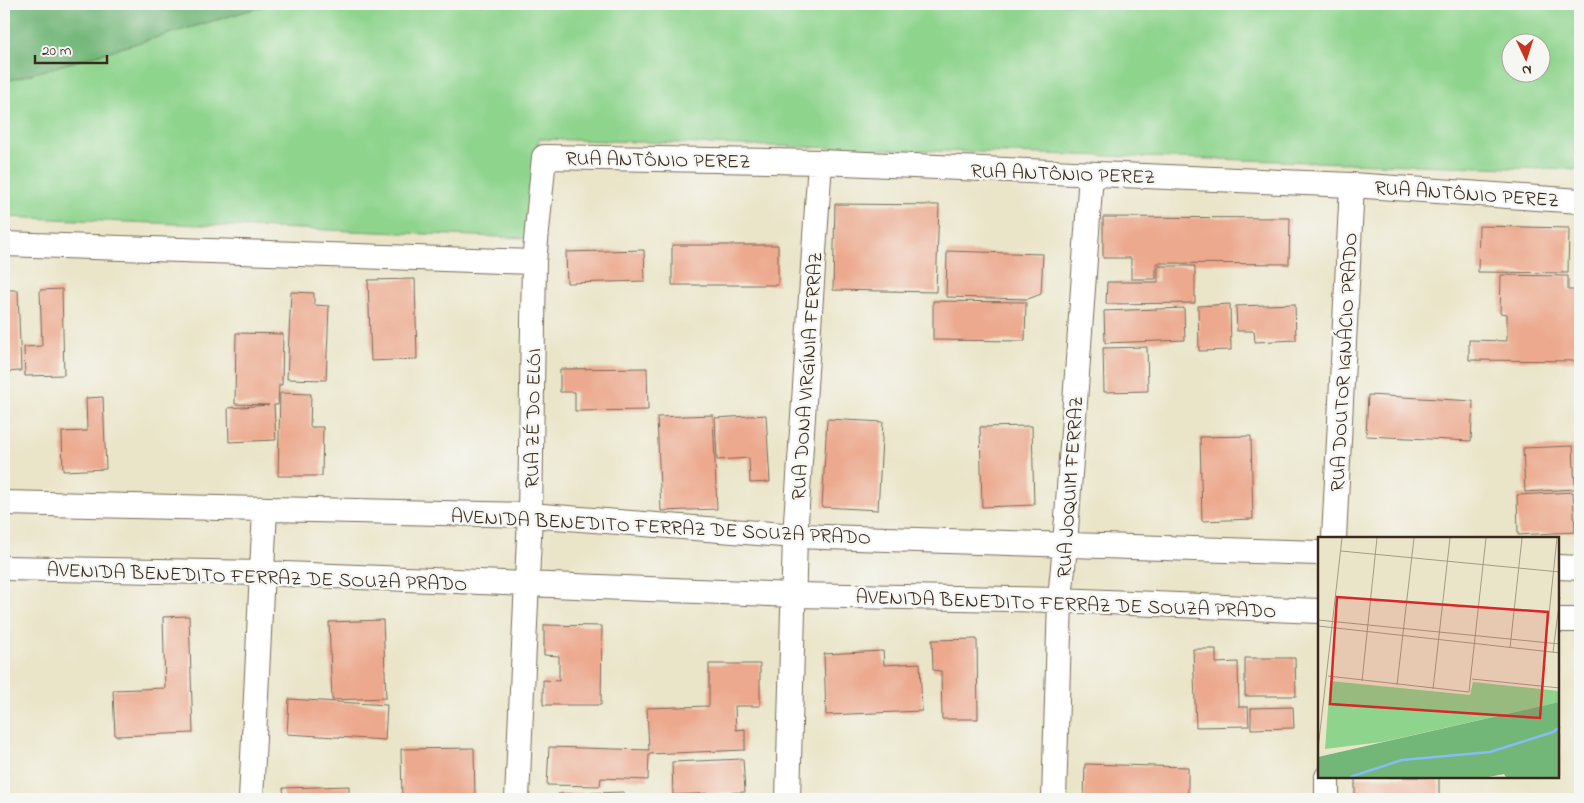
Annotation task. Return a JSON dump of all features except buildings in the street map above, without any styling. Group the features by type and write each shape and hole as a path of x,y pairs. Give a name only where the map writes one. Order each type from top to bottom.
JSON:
{"street":[{"name":"RUA ANTÔNIO PEREZ","path":"544,157 820,162 1352,186 1580,201"},
{"name":"RUA ZÉ DO ELÓI","path":"518,799 530,515 534,262 544,157"},
{"name":"RUA DONA VIRGÍNIA FERRAZ","path":"788,799 795,536 820,162"},
{"name":"RUA JOQUIM FERRAZ","path":"1054,799 1060,600 1092,174"},
{"name":"RUA DOUTOR IGNÁCIO PRADO","path":"1334,537 1352,186"},
{"path":"4,244 534,262"},
{"name":"AVENIDA BENEDITO FERRAZ DE SOUZA PRADO","path":"4,502 530,515 795,536 1318,553"},
{"path":"251,799 264,509"},
{"path":"1559,567 1580,568"},
{"name":"AVENIDA BENEDITO FERRAZ DE SOUZA PRADO","path":"4,568 261,573 794,595 1060,600 1318,611"},
{"path":"1559,620 1580,620"},
{"path":"1327,799 1328,778"}],"green space":[{"path":"4,4 271,4 4,82"},
{"path":"271,4 1580,4 1580,170 539,139 525,238 4,217 4,82"}]}
